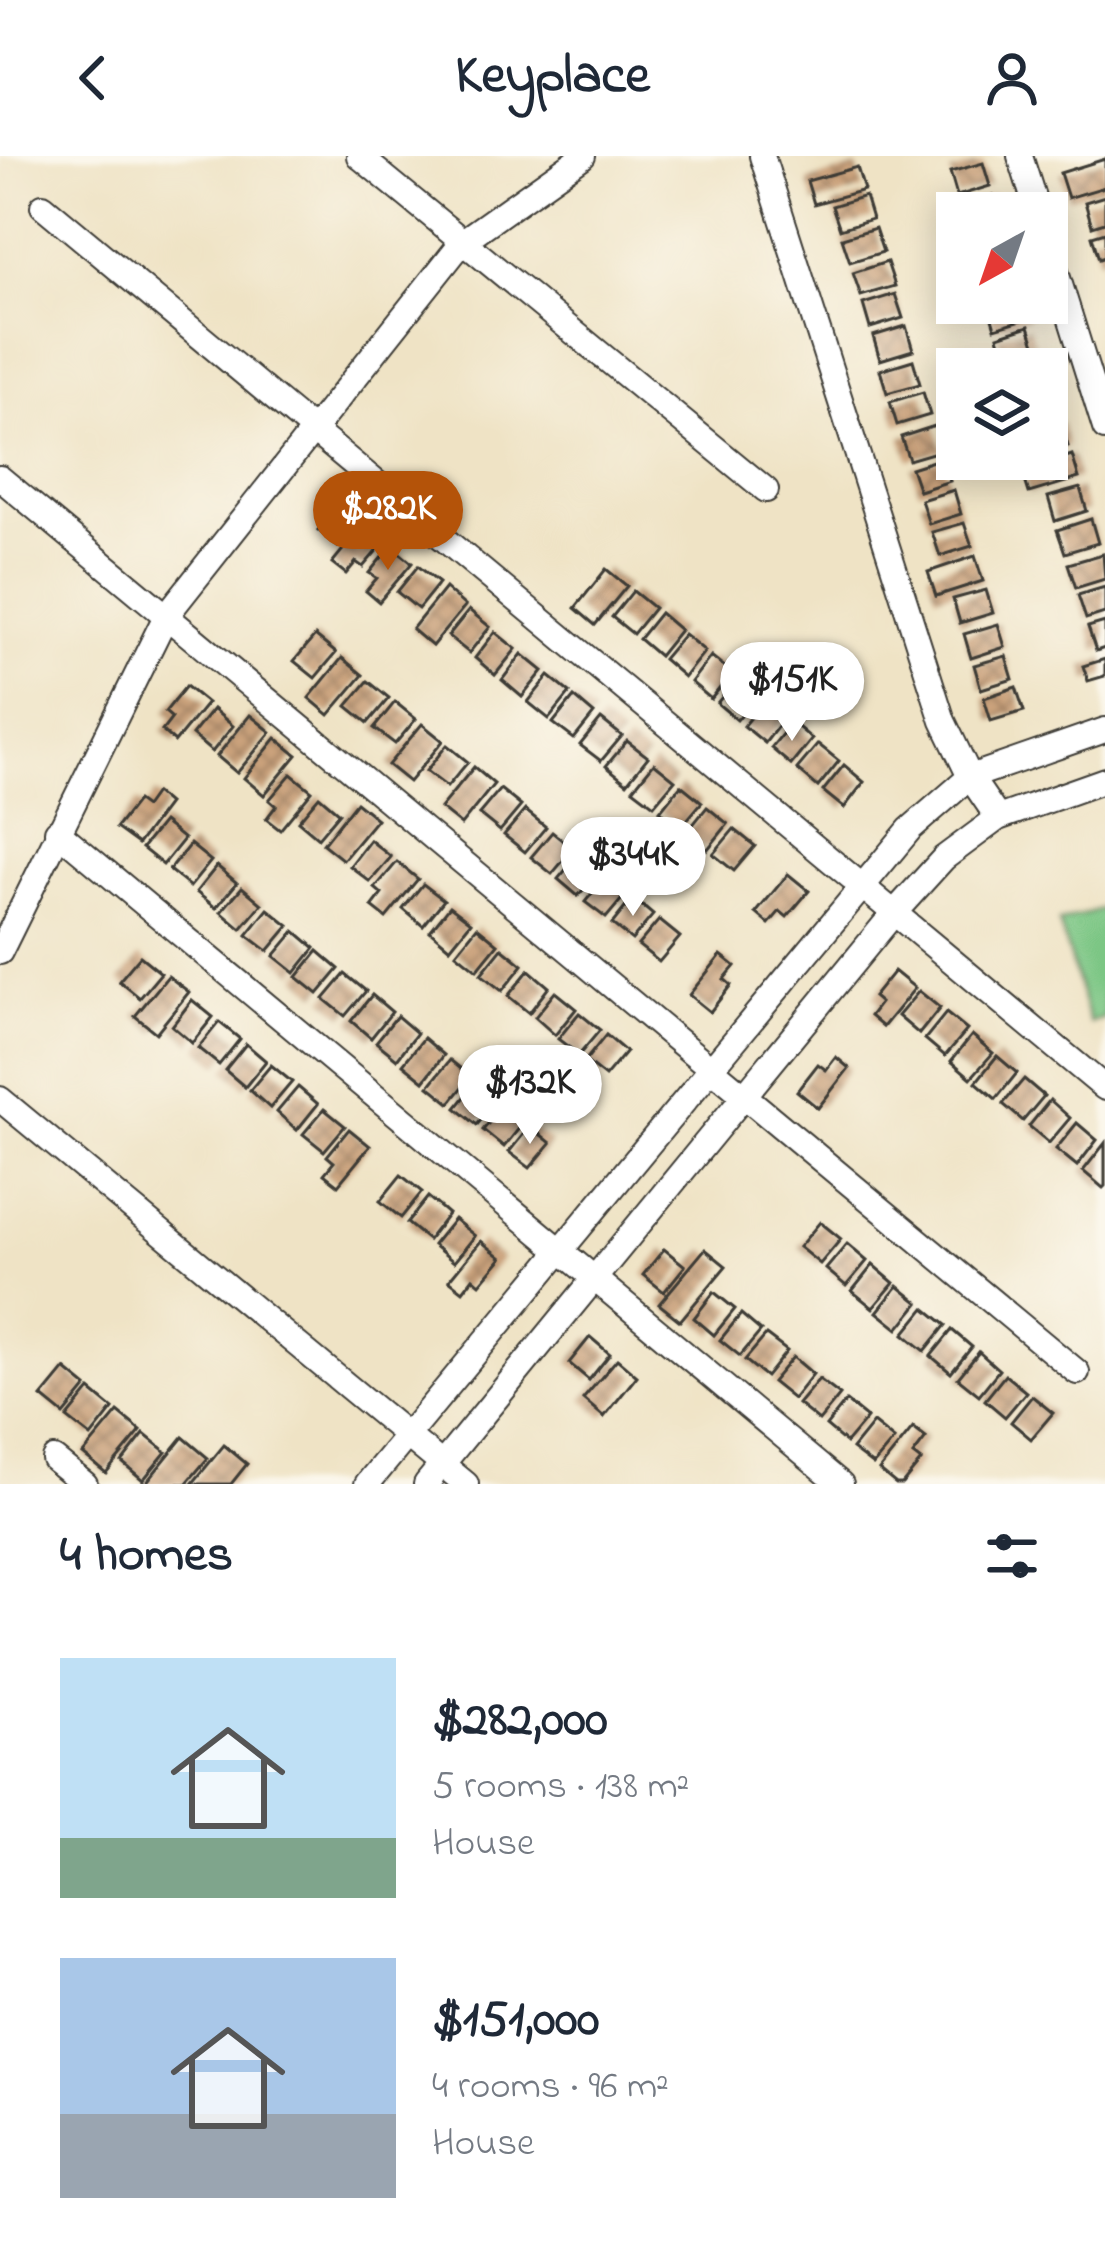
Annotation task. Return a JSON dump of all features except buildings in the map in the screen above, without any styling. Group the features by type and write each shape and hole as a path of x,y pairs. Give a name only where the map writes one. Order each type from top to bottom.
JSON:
{"street":[{"path":"359,156 766,490"},
{"path":"0,952 166,616 463,242 583,156"},
{"path":"762,156 943,721 970,777 998,818"},
{"path":"1020,156 1031,192"},
{"path":"44,206 1105,1088"},
{"path":"1068,310 1105,428"},
{"path":"0,478 1077,1372"},
{"path":"368,1484 910,829 970,777 1105,730"},
{"path":"434,1474 944,858 998,818 1105,780"},
{"path":"57,831 841,1484"},
{"path":"0,1099 407,1436 434,1474 466,1484"},
{"path":"54,1459 85,1484"}],"green space":[{"path":"1105,908 1105,1018 1090,1023 1059,922"}]}
